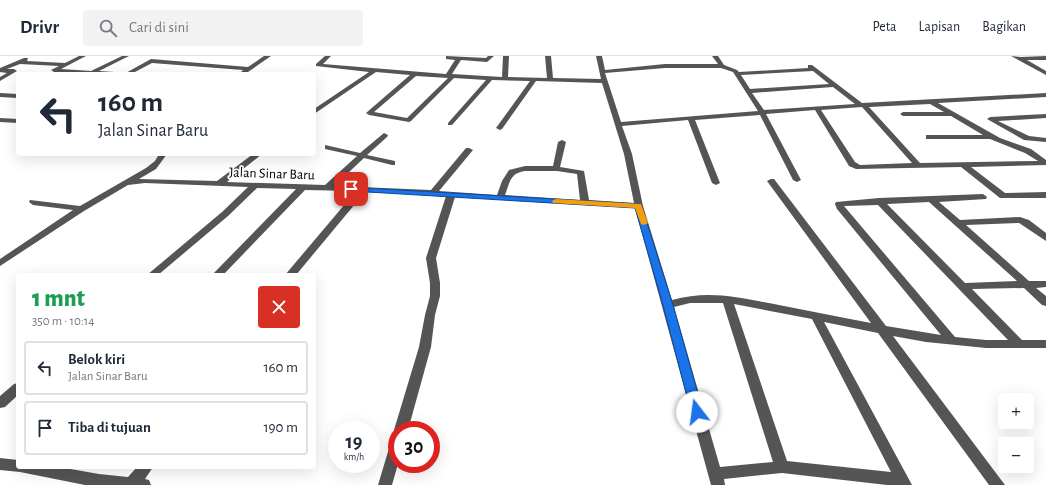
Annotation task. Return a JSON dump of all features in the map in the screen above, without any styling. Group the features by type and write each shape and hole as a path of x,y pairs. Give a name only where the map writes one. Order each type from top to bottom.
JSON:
{"street":[{"path":"0,70 32,56"},
{"path":"83,56 54,70 93,72 126,56"},
{"path":"131,72 161,56"},
{"path":"244,72 268,56"},
{"path":"328,56 318,65 374,71 505,79 604,80"},
{"path":"449,56 448,58 486,60 491,56"},
{"path":"505,79 506,56"},
{"path":"548,56 550,80"},
{"path":"599,56 604,80 628,154 639,206 716,479 782,467 904,482"},
{"path":"715,56 722,66"},
{"path":"1014,56 1043,69 1046,73"},
{"path":"1021,60 1046,58"},
{"path":"415,74 369,113 409,120 451,76 459,59"},
{"path":"20,62 65,64"},
{"path":"151,62 248,69"},
{"path":"806,63 862,105 918,165"},
{"path":"602,72 665,66 722,66 732,69 762,112 797,180"},
{"path":"736,74 814,69"},
{"path":"0,70 14,71 0,79"},
{"path":"316,111 374,71"},
{"path":"450,124 491,78"},
{"path":"500,128 534,80"},
{"path":"748,91 835,85"},
{"path":"0,95 16,96"},
{"path":"618,124 817,108 1046,95"},
{"path":"930,101 992,137 1004,143 1028,151 1046,163"},
{"path":"817,108 852,164 863,168 918,165 1046,163"},
{"path":"903,114 953,114"},
{"path":"1046,116 990,119 1027,138 1046,140"},
{"path":"691,118 716,184"},
{"path":"0,120 16,121"},
{"path":"327,188 384,135"},
{"path":"929,137 992,137"},
{"path":"556,169 562,142"},
{"path":"328,147 392,163"},
{"path":"432,194 469,150"},
{"path":"126,183 154,166 161,160 162,156"},
{"path":"218,184 255,156"},
{"path":"963,164 1004,196 1046,195"},
{"path":"500,198 509,176 516,170 556,169 581,173 585,203"},
{"name":"Jalan Sinar Baru","path":"0,263 81,209 126,183 145,181 363,189 639,206"},
{"path":"771,181 998,485"},
{"path":"154,273 225,214 256,184"},
{"path":"219,273 303,186"},
{"path":"292,273 363,189"},
{"path":"404,421 425,347 430,315 436,296 431,258 451,195"},
{"path":"951,340 839,204 983,197"},
{"path":"932,200 1046,302"},
{"path":"33,202 81,209"},
{"path":"879,202 1018,344"},
{"path":"957,223 1020,220 1026,222 1046,238"},
{"path":"962,286 1046,284"},
{"path":"668,305 690,298 727,299 815,315 926,338 986,344 1046,344"},
{"path":"727,299 782,467"},
{"path":"815,315 904,482"},
{"path":"0,403 16,390"},
{"path":"0,464 16,466"},
{"path":"39,469 98,483 138,484 145,469"},
{"path":"385,485 389,473"}],"slow traffic":[{"path":"556,201 639,206 644,223"}],"route":[{"path":"351,189 639,206 697,412"}]}
